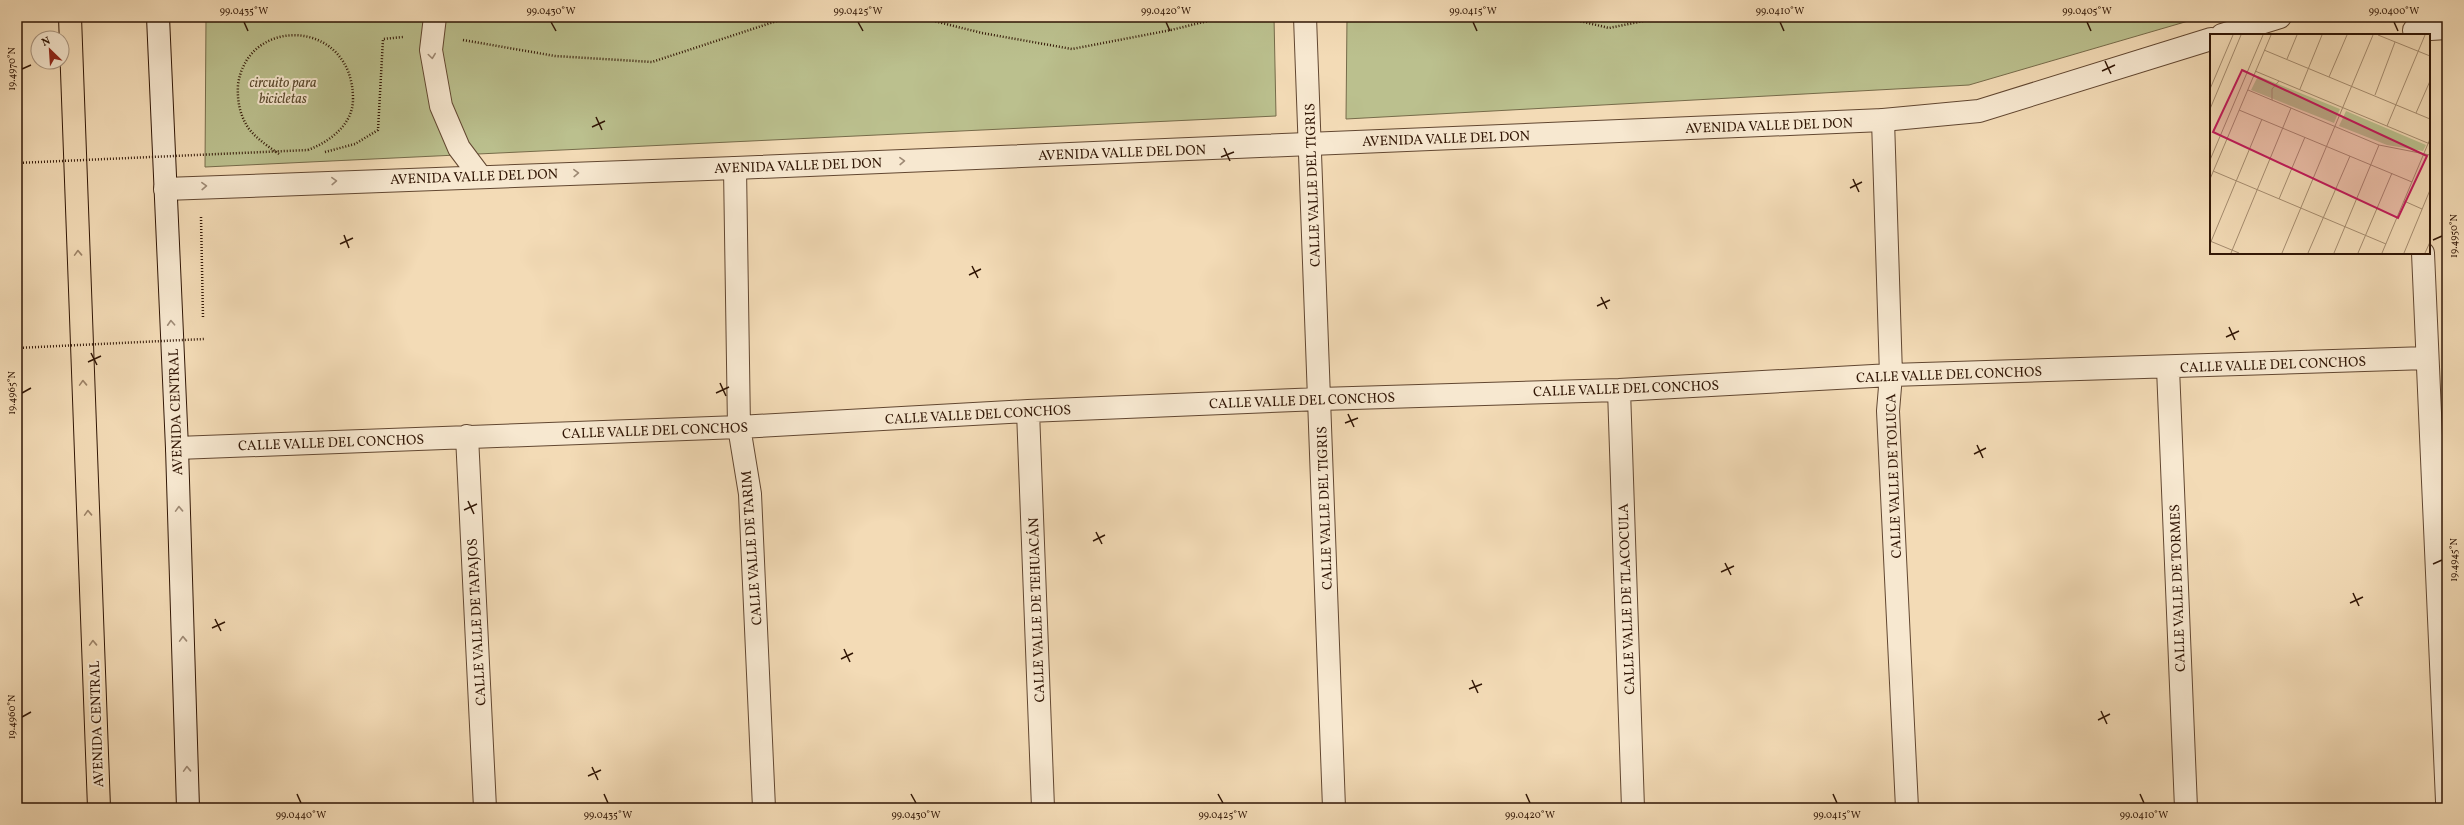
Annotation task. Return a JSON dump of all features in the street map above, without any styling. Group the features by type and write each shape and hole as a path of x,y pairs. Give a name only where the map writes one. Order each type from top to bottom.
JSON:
{"highway":[{"name":"AVENIDA CENTRAL","path":"70,17 99,808"}],"street":[{"name":"AVENIDA CENTRAL","path":"158,17 177,448 188,808"},
{"name":"CALLE VALLE DEL TIGRIS","path":"1305,17 1311,144 1334,808"},
{"path":"2225,34 2280,17"},
{"path":"434,26 431,50 441,106 459,148 480,176"},
{"path":"2414,27 2447,28"},
{"name":"AVENIDA VALLE DEL DON","path":"165,189 316,182 735,168 1883,120 1979,111 2210,38"},
{"name":"CALLE VALLE DE TOLUCA","path":"1883,120 1891,375 1888,411 1907,808"},
{"name":"CALLE VALLE DE TARIM","path":"735,168 739,427 750,494 764,808"},
{"path":"2423,254 2443,612 2447,801"},
{"name":"CALLE VALLE DEL CONCHOS","path":"177,448 739,427 1028,411 1320,399 1619,390 1891,375 2168,368 2428,358"},
{"name":"CALLE VALLE DE TORMES","path":"2168,368 2186,808"},
{"name":"CALLE VALLE DE TLACOCULA","path":"1619,390 1633,808"},
{"name":"CALLE VALLE DE TEHUACÁN","path":"1028,411 1043,808"},
{"name":"CALLE VALLE DE TAPAJOS","path":"468,436 485,808"}],"path":[{"path":"318,153 355,144 378,130 383,39 434,26 555,56 652,62 789,17"},
{"path":"918,17 982,32 1072,49 1170,30 1224,17"},
{"path":"1563,17 1609,28 1663,17"},
{"path":"17,163 308,150 324,144 348,118 353,102 353,84 348,68 338,53 324,42 308,36 290,35 273,39 258,49 246,62 239,78 237,96 241,113 249,129 262,141 316,182"},
{"path":"200,187 204,324"},
{"path":"17,348 204,339 204,331"}],"green space":[{"name":"circuito para bicicletas","path":"206,17 1274,17 1276,116 205,167"},
{"path":"1347,17 2202,17 1969,85 1346,119"}]}
